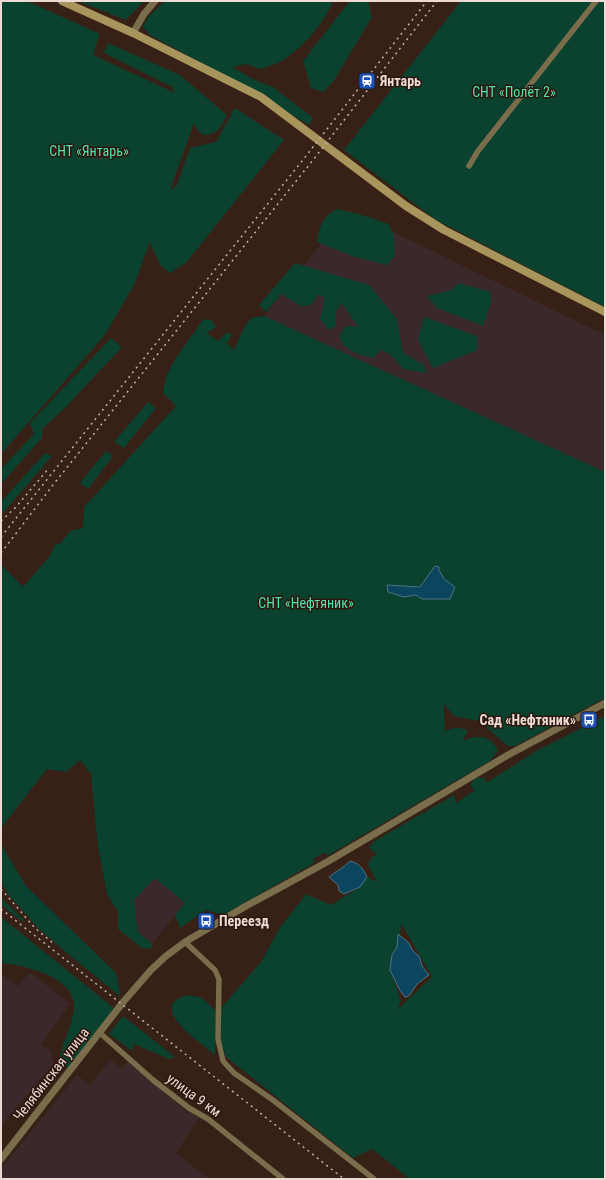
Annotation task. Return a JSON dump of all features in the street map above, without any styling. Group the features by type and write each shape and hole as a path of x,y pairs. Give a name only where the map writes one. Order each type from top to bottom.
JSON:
{"main road":[{"path":"62,1 133,33 261,97 406,206 444,230 605,312"}],"street":[{"path":"133,33 144,14 155,1"},
{"path":"469,166 478,151 596,1"},
{"name":"Челябинская улица","path":"1,1159 122,1005 158,963 185,942 508,755 605,703"},
{"path":"185,942 215,970 219,979 218,1039 222,1061 234,1073 274,1100 374,1179"},
{"name":"улица 9 км","path":"100,1033 189,1108 208,1119 283,1179"}],"shaded area":[{"path":"348,210 605,335 605,472 264,316"},
{"path":"155,877 185,903 152,944 138,932 134,900"},
{"path":"30,972 70,1004 41,1044 51,1052 53,1064 1,1126 1,974 18,986"},
{"path":"111,1059 121,1068 128,1062 183,1109 199,1118 176,1153 209,1179 1,1179 1,1169 77,1075 90,1085"}],"green space":[{"name":"СНТ «Янтарь»","path":"1,1 27,1 100,34 93,55 175,93 172,87 104,53 108,43 180,75 227,115 219,129 209,134 204,135 198,131 194,123 170,190 177,185 190,148 216,142 235,108 284,140 186,263 170,273 160,265 150,242 135,283 105,335 1,454"},
{"path":"78,1 144,1 126,20"},
{"path":"165,1 333,1 318,27 302,45 286,58 278,63 260,69 246,64 232,67 255,80 273,87 313,118 309,125 236,82 150,35 143,27 147,18"},
{"path":"368,1 372,17 333,82 323,92 311,88 303,61 349,2"},
{"name":"СНТ «Полёт 2»","path":"461,1 605,1 605,307 436,220 344,150"},
{"path":"337,209 359,214 389,224 394,237 395,256 387,265 352,256 317,242 322,222 328,215"},
{"path":"295,263 369,285 397,319 403,353 424,365 426,373 403,369 390,354 380,350 374,358 358,354 345,346 339,337 346,326 358,327 342,303 336,311 336,326 328,330 320,319 325,298 318,294 312,304 303,307 281,294 266,312 259,305"},
{"path":"458,283 491,292 491,303 483,326 437,308 427,296 452,290"},
{"name":"СНТ «Нефтяник»","path":"264,316 605,472 605,698 515,746 508,746 479,721 454,716 444,704 445,732 453,728 468,730 463,741 473,737 483,737 488,739 498,751 490,761 327,856 326,852 313,859 315,862 309,866 223,915 206,910 180,928 175,915 185,903 155,878 134,900 138,932 152,944 151,949 142,948 118,929 118,912 107,894 98,847 91,774 80,760 66,772 47,769 1,828 1,564 23,587 49,557 56,543 60,544 70,531 83,528 84,507 176,406 163,393 165,382 178,354 203,319 211,320 216,327 207,333 218,341 228,332 232,335 227,343 234,350 245,326 251,318"},
{"path":"424,317 477,336 477,350 433,368 418,340"},
{"path":"111,338 122,347 64,409 42,429 42,438 1,484 1,469 34,434 30,423"},
{"path":"148,402 156,408 124,448 114,442"},
{"path":"106,451 113,456 88,489 80,483"},
{"path":"45,453 52,456 1,515 1,502"},
{"path":"605,716 605,1179 410,1179 372,1149 353,1158 226,1057 221,1042 221,1008 261,962 279,929 306,894 331,905 360,887 367,877 377,882 368,865 371,858 377,854 369,848 373,842 454,795 456,803 475,790 472,788 471,784 475,778 485,778 486,783 536,751","holes":["402,924 432,977 398,1009 401,1000 390,970 392,955 397,947"]},
{"path":"1,844 26,886 116,973 121,997 38,928 8,894 1,882"},
{"path":"1,898 24,920 23,922 1,905"},
{"path":"1,917 115,1009 68,1068 62,1066 59,1060 74,1010 71,994 65,986 56,979 45,974 21,966 1,963"},
{"path":"188,995 202,998 216,1011 215,1055 189,1034 174,1016 172,1007 176,1000"},
{"path":"123,1016 175,1057 169,1059 134,1044 132,1051 109,1034"}],"water":[{"path":"435,566 439,567 444,579 455,587 450,599 422,599 416,595 404,597 388,592 387,585 420,587"},
{"path":"350,861 360,866 367,877 360,887 344,894 339,891 338,885 329,877"},
{"path":"398,934 408,942 413,951 419,956 422,966 429,975 417,984 409,996 405,997 399,989 390,970 392,955 397,947"}],"railway":[{"path":"1,537 306,156 427,1"},
{"path":"1,553 53,485 313,160 437,1"},
{"path":"1,521 16,507 49,468"},
{"path":"1,889 35,928 54,944"},
{"path":"1,909 344,1179"}],"place":[{"name":"Янтарь","path":"367,81"},
{"name":"Сад «Нефтяник»","path":"589,720"},
{"name":"Переезд","path":"206,921"}]}
